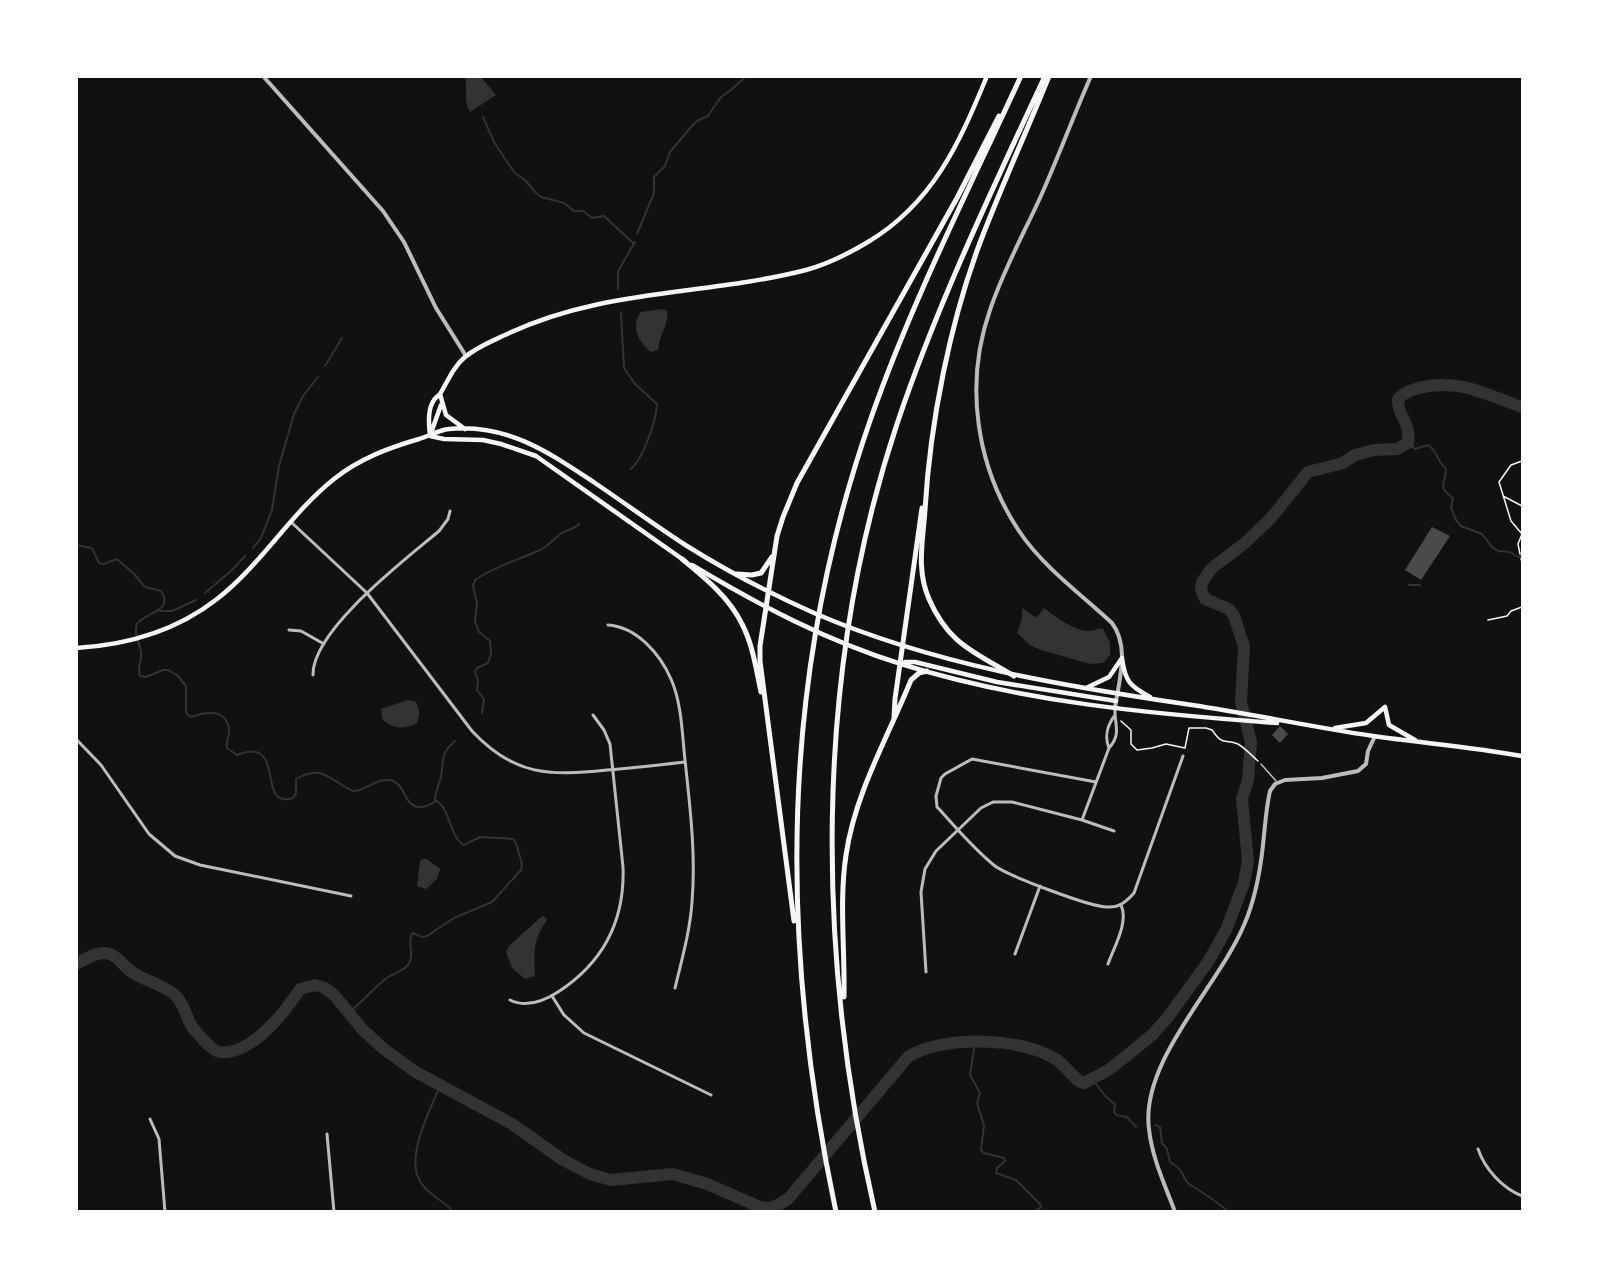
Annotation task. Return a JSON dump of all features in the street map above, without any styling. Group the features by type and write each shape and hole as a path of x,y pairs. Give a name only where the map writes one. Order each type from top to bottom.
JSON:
{"highway":[{"path":"802,990 796,899 796,832 803,723 814,641 841,519 871,417 910,319 1021,76"},
{"path":"894,722 895,699 917,539 945,367 960,306 981,241 1047,76"},
{"path":"875,1212 847,1055 836,942 833,830 837,727 850,619 881,478 914,377 932,328 1047,76"},
{"path":"836,1212 814,1091 760,661 765,608 783,517 797,483 957,198 986,139 1016,86"},
{"path":"926,491 920,557 923,582 933,609 949,633 967,650 1014,676"},
{"path":"737,574 761,573 775,553"},
{"path":"682,559 714,585 743,625 750,644 770,732"},
{"path":"843,1019 845,959 843,874 851,826 862,793 913,677 927,671"}],"main road":[{"path":"430,436 430,412 433,401 440,394 447,378 466,356 516,330 575,308 794,272 830,262 858,248 896,222 917,203 934,182 962,137 987,76"},
{"path":"440,394 446,415 465,429"},
{"path":"430,436 442,403"},
{"path":"76,648 130,641 147,636 192,615 218,598 244,575 326,486 356,464 390,447 430,436 445,429 465,429 504,434 544,449 690,547 737,574 813,612 903,646 973,667 1084,689 1221,709 1329,729 1522,756"},
{"path":"430,436 492,442 519,448 536,456 682,559 765,608 830,637 901,664 997,688 1115,708 1298,724"},
{"path":"1084,689 1109,677 1122,658"},
{"path":"1122,658 1125,677 1129,683 1152,699"},
{"path":"901,664 915,662 997,682 1116,701"},
{"path":"1329,729 1366,723 1385,707 1389,724 1418,741"}],"street":[{"path":"263,76 394,226 434,305 466,356"},
{"path":"1082,820 1109,748 1114,742 1118,725 1115,708 1122,658 1121,639 1113,623 1047,564 1009,515 990,475 981,443 976,406 977,363 989,310 1044,190 1091,76"},
{"path":"314,675 315,662 324,644 346,613 439,531 448,519 450,511"},
{"path":"291,522 367,593 472,731 492,751 516,765 548,773 574,774 685,762"},
{"path":"608,625 633,632 651,648 674,686 680,710 693,841 692,902 687,942 675,988"},
{"path":"289,630 301,631 324,644"},
{"path":"510,1000 516,1003 532,1003 552,996 572,983 592,964 609,938 619,911 623,867 610,744 604,730 593,715"},
{"path":"1109,748 1106,740 1108,724 1115,715"},
{"path":"1175,1212 1151,1143 1148,1118 1152,1087 1166,1056 1221,968 1245,923 1260,871 1270,791 1278,782 1291,779 1322,778 1359,771 1366,764 1368,751 1375,736"},
{"path":"76,739 101,765 149,834 175,856 200,865 351,896"},
{"path":"1096,782 972,759 945,774 939,781 936,796 937,807 997,868 1040,886 1106,908 1121,905 1134,893 1183,756"},
{"path":"926,972 921,901 922,879 930,858 981,808 993,802 1012,802 1082,820 1114,831"},
{"path":"1015,954 1040,886"},
{"path":"1108,964 1124,920 1121,905"},
{"path":"552,996 564,1016 584,1033 711,1095"},
{"path":"150,1119 159,1138 165,1212"},
{"path":"327,1134 334,1212"},
{"path":"1478,1149 1489,1171 1509,1189 1522,1196"}],"lane":[{"path":"1261,764 1278,782"}],"path":[{"path":"1520,554 1518,544 1521,534 1511,521 1499,482 1511,465 1522,461"},
{"path":"1502,495 1522,506"},
{"path":"1488,620 1507,616 1511,611 1522,607"},
{"path":"1115,715 1131,730 1131,744 1137,750 1166,744 1185,748 1189,728 1206,728 1212,730 1223,742 1236,743 1261,764"}],"shaded area":[{"path":"465,77 481,77 496,95 470,112"},
{"path":"663,309 667,311 665,325 658,350 651,352 637,334 636,323 641,312"},
{"path":"1022,608 1035,617 1044,608 1077,629 1091,631 1103,629 1110,643 1110,655 1103,663 1090,664 1030,645 1017,633 1022,618"},
{"path":"408,700 416,702 419,712 417,723 408,727 399,727 390,725 382,719 381,709"},
{"path":"422,859 427,859 440,869 437,879 426,889 417,886"},
{"path":"544,916 547,920 535,947 535,976 525,979 512,968 506,952 509,946"}],"building":[{"path":"1432,527 1450,536 1421,580 1405,570"},
{"path":"1280,726 1288,734 1280,743 1272,735"}],"waterway":[{"path":"637,234 654,193 654,177 665,166 670,152 691,127 708,116 721,97 746,76"},
{"path":"483,117 494,142 505,159 515,173 525,180 535,192 541,197 564,203 574,211 583,211 592,218 604,216 634,244"},
{"path":"618,289 618,271 635,242"},
{"path":"621,312 624,368 635,384 657,404 648,438 631,469"},
{"path":"325,366 342,338"},
{"path":"253,548 261,538 272,510 279,466 294,414 303,396 318,377"},
{"path":"76,964 98,954 113,955 133,973 165,988 176,996 193,1028 210,1046 220,1052 244,1047 255,1039 277,1020 300,989 315,985 325,988 335,996 363,1030 414,1071 512,1124 563,1160 590,1174 611,1180 673,1174 707,1184 760,1207 775,1206 788,1199 908,1057 923,1050 962,1042 1004,1043 1024,1047 1042,1052 1057,1060 1084,1083 1110,1069 1152,1035 1208,962 1226,930 1244,883 1248,861 1242,799 1248,780 1251,742 1241,702 1244,646 1234,616 1229,609 1205,599 1201,589 1202,582 1212,568 1245,543 1271,518 1308,472 1343,463 1355,455 1374,450 1397,449 1408,443 1408,429 1398,405 1398,399 1406,393 1423,387 1450,385 1474,390 1522,407"},
{"path":"1408,443 1415,449 1428,445 1446,469 1443,488 1453,498 1451,508 1461,526 1482,534 1498,551 1522,556"},
{"path":"482,713 484,699 477,690 478,680 475,672 477,668 488,663 491,654 490,641 479,632 475,621 477,603 473,586 475,580 543,548 562,533 579,524"},
{"path":"76,545 92,548 99,563 104,564 117,559 145,587 161,591 164,598 161,608 140,620 136,627 141,652 140,676 146,677 163,670 177,675 186,686 186,713 191,717 208,713 219,714 223,717 229,728 227,748 237,755 251,751 263,756 277,796 283,799 293,798 296,793 296,779 313,773 326,775 353,791 382,780 393,781 414,806 424,807 437,801 445,811 455,835 464,845 480,837 513,839 516,843 522,864 521,870 492,902 454,918 427,936 422,937 412,933 409,964 388,977 349,1012"},
{"path":"205,593 245,556"},
{"path":"1409,585 1420,585"},
{"path":"160,611 172,611 196,600"},
{"path":"435,801 444,757 455,741"},
{"path":"975,1043 970,1075 980,1093 977,1104 984,1125 981,1150 984,1153 1004,1158 1005,1161 997,1168 996,1173 1016,1180 1040,1204 1041,1207 1034,1212"},
{"path":"1093,1080 1106,1097 1115,1104 1116,1115 1127,1117 1136,1127"},
{"path":"441,1084 421,1132 416,1169 425,1187 452,1212"},
{"path":"1155,1125 1160,1127 1162,1143 1167,1149 1170,1162 1180,1170 1189,1184 1229,1212"}]}
